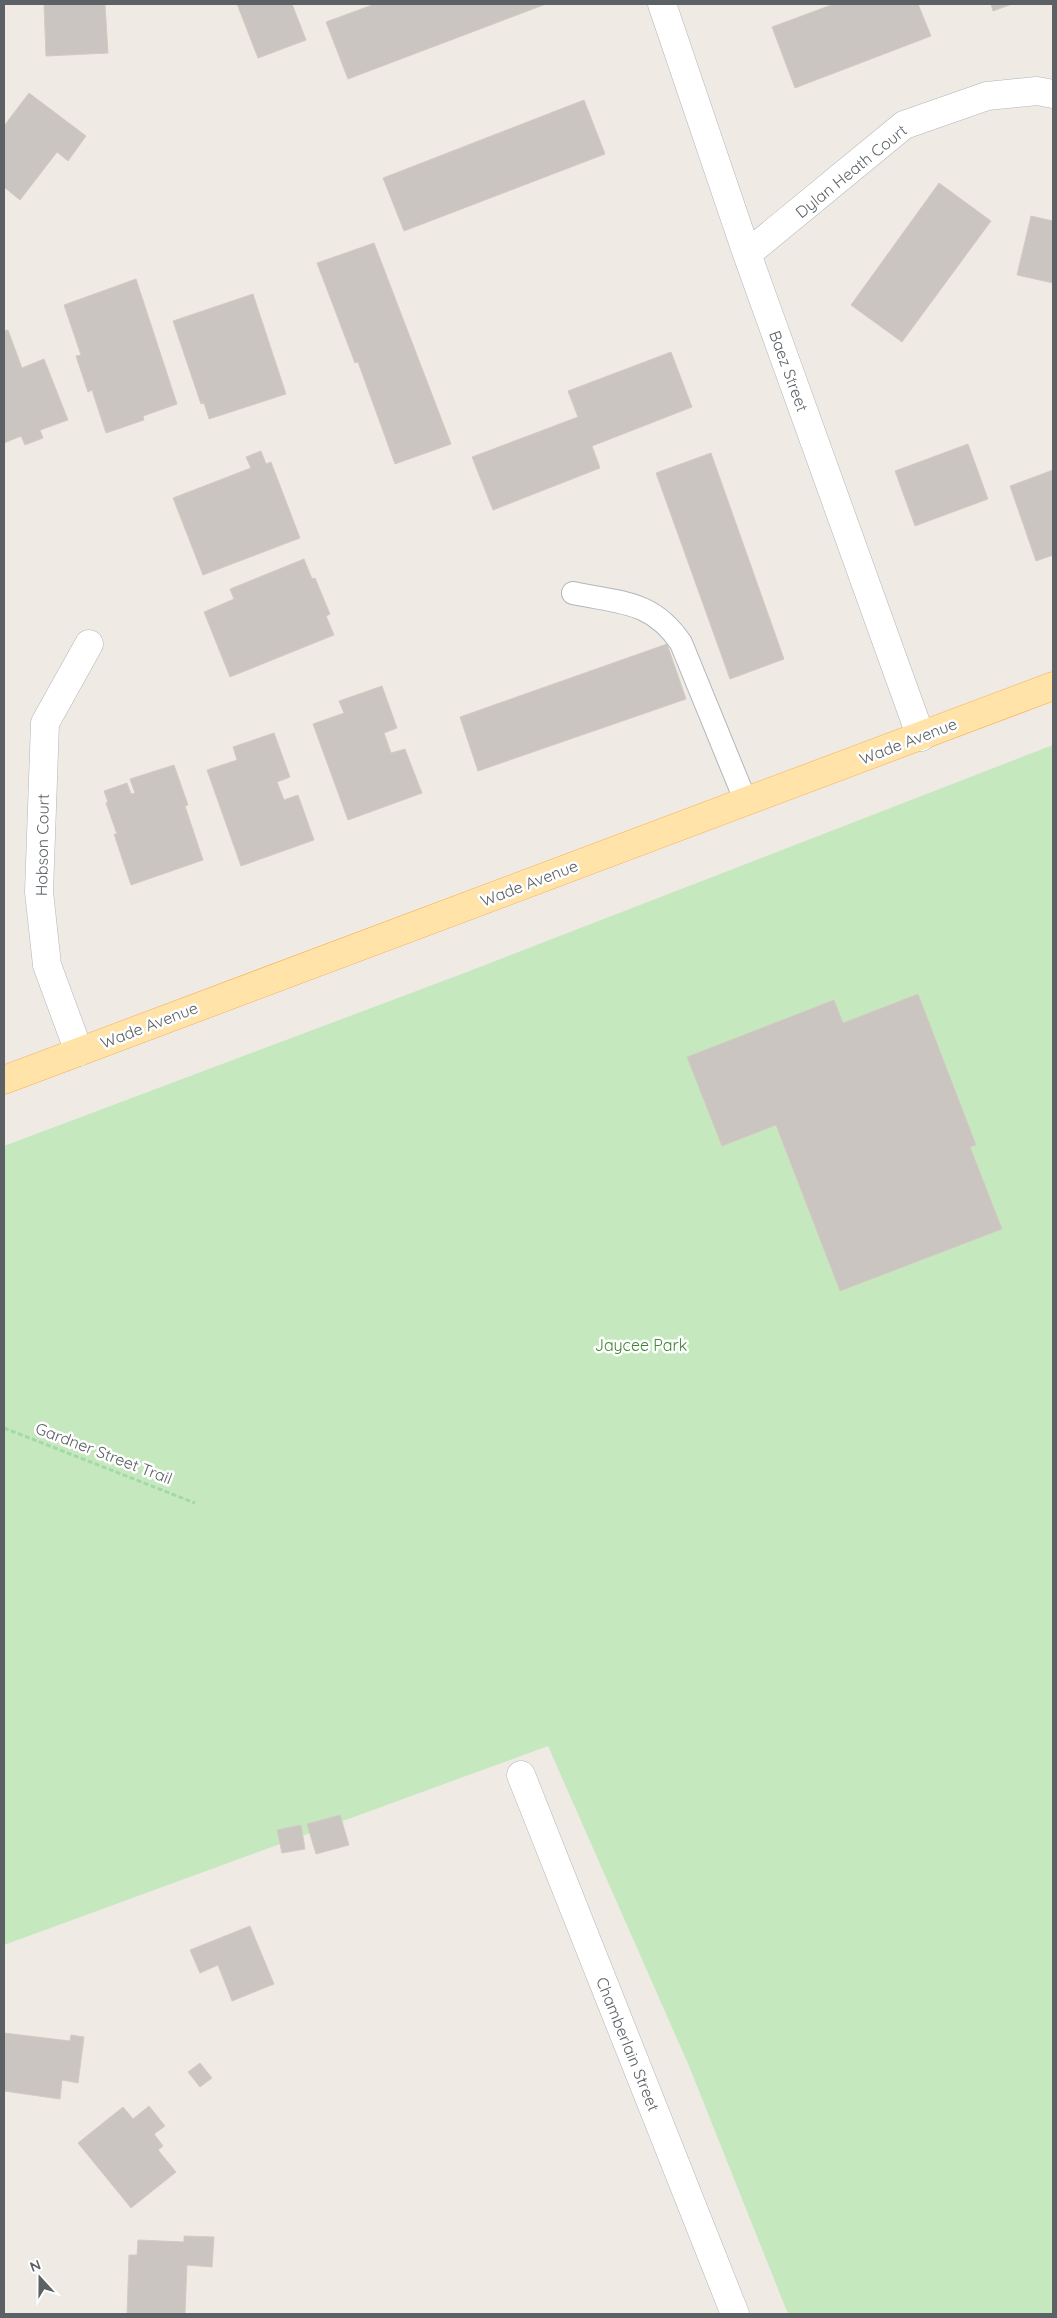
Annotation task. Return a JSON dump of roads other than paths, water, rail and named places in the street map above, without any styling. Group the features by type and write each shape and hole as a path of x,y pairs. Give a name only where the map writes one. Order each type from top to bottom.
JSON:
{"main road":[{"name":"Wade Avenue","path":"4,1080 1053,686"}],"street":[{"name":"Baez Street","path":"662,4 747,254 920,737"},
{"name":"Dylan Heath Court","path":"747,254 904,125 987,96 1037,91 1053,94"},
{"name":"Hobson Court","path":"79,1052 47,965 39,892 45,723 89,644"},
{"name":"Chamberlain Street","path":"521,1775 735,2314"}],"lane":[{"path":"573,593 644,608 669,625 681,643 746,802"}],"park label":[{"name":"Jaycee Park","path":"641,1345"}]}
